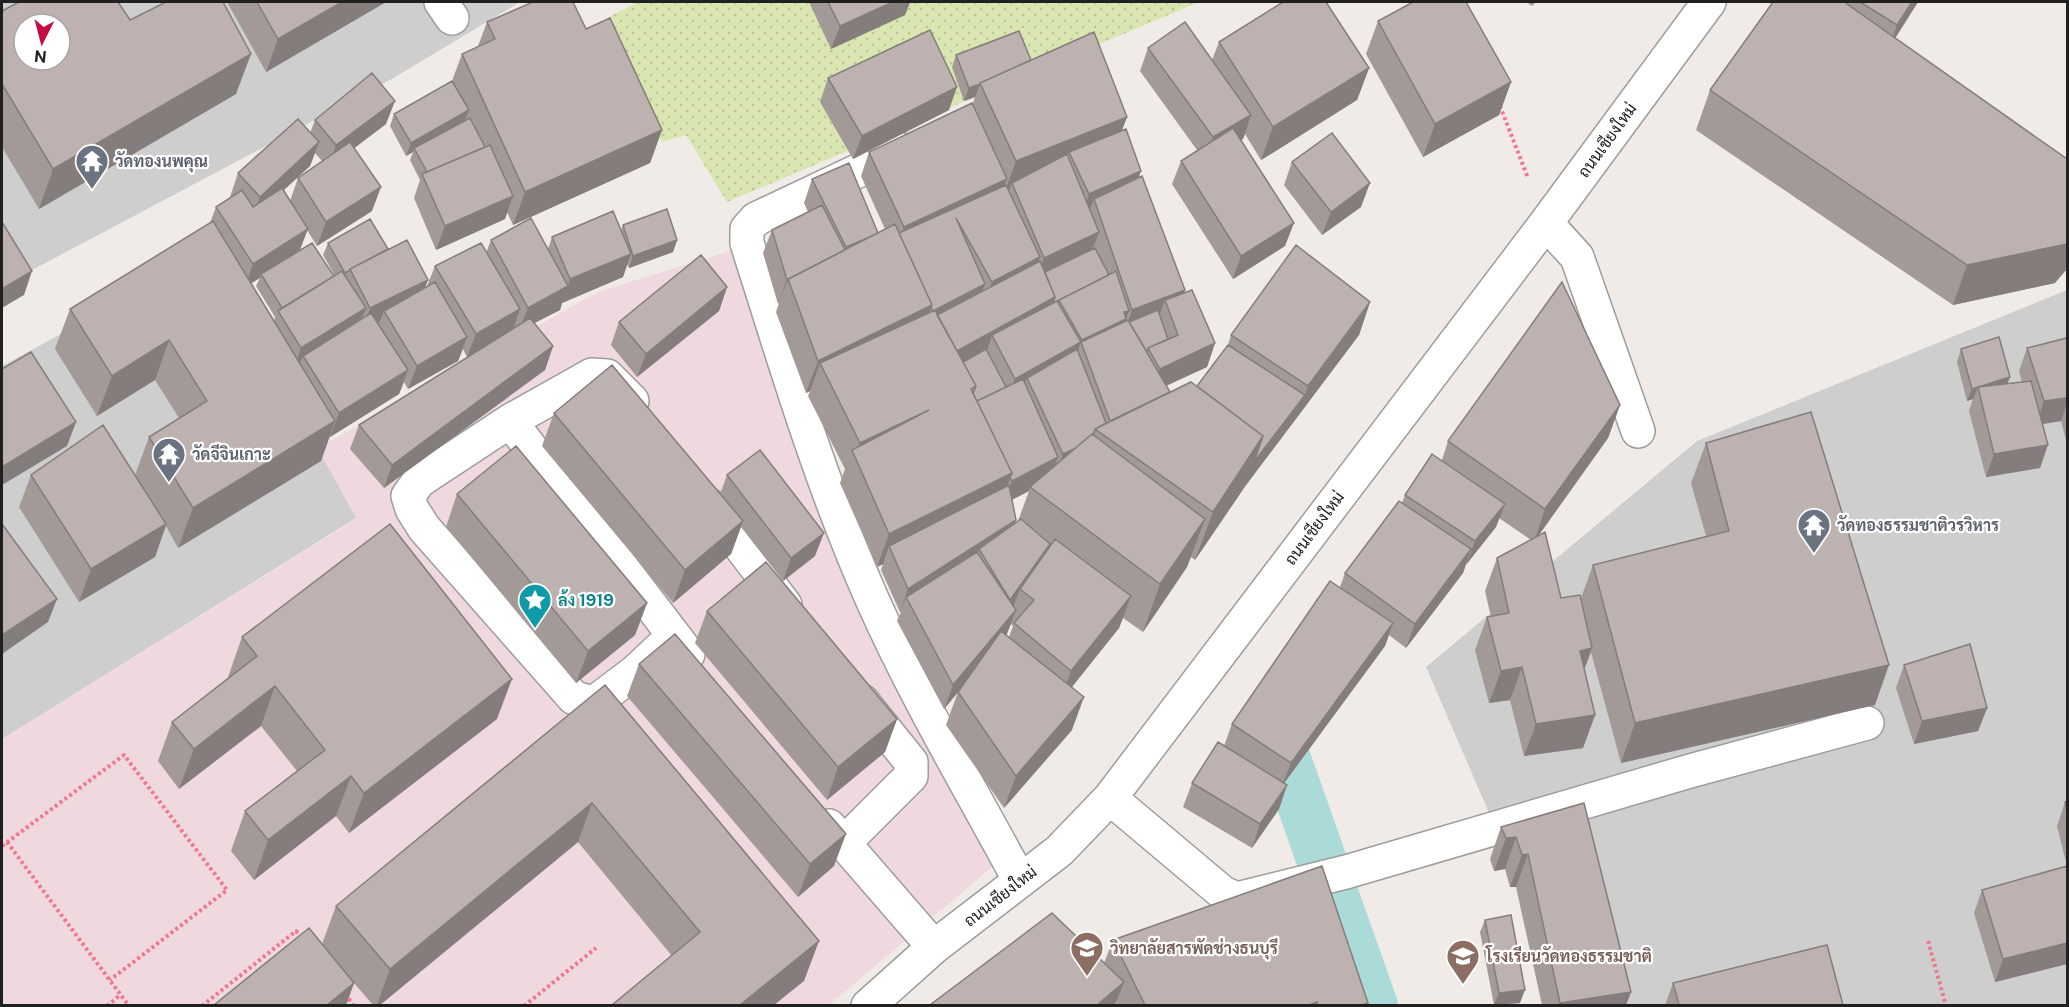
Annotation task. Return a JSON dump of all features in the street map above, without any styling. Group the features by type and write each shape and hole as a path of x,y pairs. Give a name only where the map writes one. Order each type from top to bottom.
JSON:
{"street":[{"name":"ถนนเชียงใหม่","path":"868,1005 934,947 1059,851 1110,798 1546,223 1709,2"},
{"path":"931,136 810,196 756,219 749,224 746,237 802,416 872,599 939,732 1020,881"},
{"path":"1546,223 1577,257 1638,431"},
{"path":"650,425 622,388 607,376 592,375 510,421 419,481 408,496 411,508 424,528 574,698 594,703 635,672 673,636"},
{"path":"510,421 673,636 710,681"},
{"path":"692,481 804,628"},
{"path":"843,844 911,776 911,762 847,682"},
{"path":"1110,798 1223,893 1237,899 1346,872 1690,771 1867,723"},
{"path":"806,798 843,844 934,947"}],"path":[{"path":"1496,97 1546,223"},
{"path":"2,846 124,755 227,890 110,980"},
{"path":"7,842 129,1005"},
{"path":"202,1005 296,931 303,940"},
{"path":"1928,940 1946,1005"},
{"path":"524,1005 596,948"},
{"path":"340,987 354,1005"},
{"path":"107,1005 121,995"}],"shaded area":[{"name":"วัดทองนพคุณ","path":"2,2 520,2 390,80 2,286"},
{"name":"ล้ง 1919","path":"733,250 992,867 829,1005 2,1006 2,739 356,519 318,448 598,292"},
{"name":"วัดจีจินเกาะ","path":"210,253 356,518 2,739 2,366"},
{"name":"วัดทองธรรมชาติวรวิหาร","path":"2067,290 2067,1005 1572,1005 1426,667 1697,441"}],"green space":[{"path":"637,2 1199,2 727,202 686,135 662,142 600,22"}],"building":[{"path":"19,2 118,2 130,20 166,2 223,2 251,54 53,169 2,84 2,11"},
{"path":"257,2 342,2 278,39"},
{"path":"533,2 573,2 586,29 610,18 662,130 525,192 462,54 495,39 487,22"},
{"path":"828,2 893,2 840,26"},
{"path":"1283,2 1326,2 1369,68 1273,127 1219,42"},
{"path":"1413,2 1466,2 1511,82 1435,124 1378,21"},
{"path":"1773,2 1844,2 2067,159 2067,244 1967,265 1710,90"},
{"path":"1860,2 1912,2 1897,25"},
{"path":"1185,22 1251,115 1213,137 1148,48"},
{"path":"930,30 957,87 862,136 828,78"},
{"path":"1019,31 1031,60 969,88 956,55"},
{"path":"1094,32 1127,117 1016,161 980,83"},
{"path":"372,73 395,101 336,145 315,120"},
{"path":"452,81 469,110 411,143 394,114"},
{"path":"972,103 1007,179 904,227 869,152"},
{"path":"470,118 485,147 427,172 414,148"},
{"path":"298,119 319,142 260,197 238,173"},
{"path":"1233,128 1294,223 1241,256 1181,161"},
{"path":"1126,129 1141,171 1089,194 1069,152"},
{"path":"1332,133 1370,183 1331,212 1292,162"},
{"path":"350,142 381,187 326,222 298,178"},
{"path":"490,145 513,196 445,226 422,174"},
{"path":"1067,154 1099,232 1044,258 1012,183"},
{"path":"849,163 878,233 846,247 812,179"},
{"path":"1142,176 1185,290 1132,310 1094,199"},
{"path":"1006,185 1040,257 992,282 956,218 985,284 933,311 899,233"},
{"path":"282,188 308,229 253,264 216,207 242,190 253,207"},
{"path":"822,205 845,250 787,280 772,230"},
{"path":"667,209 677,240 633,256 623,225"},
{"path":"613,211 631,254 570,279 552,237"},
{"path":"531,218 568,286 528,308 491,240"},
{"path":"370,219 388,249 345,273 328,243"},
{"path":"213,221 335,421 193,508 149,437 207,401 169,340 112,376 70,309"},
{"path":"2,222 32,271 2,289"},
{"path":"895,224 932,305 818,361 788,279"},
{"path":"407,240 428,280 370,308 350,269"},
{"path":"312,243 334,276 282,308 261,274"},
{"path":"481,243 520,309 476,334 435,266"},
{"path":"1296,245 1370,302 1308,386 1231,335"},
{"path":"1095,248 1109,275 1053,303 1055,297 1045,272"},
{"path":"701,255 727,287 646,354 619,322"},
{"path":"1040,261 1055,297 957,351 937,315"},
{"path":"342,271 366,308 301,348 278,311"},
{"path":"1116,271 1129,311 1124,312 1126,319 1082,340 1059,300"},
{"path":"435,282 467,337 417,366 384,311"},
{"path":"1562,282 1620,405 1545,509 1448,441"},
{"path":"1192,290 1215,343 1160,369 1148,348 1178,335 1165,300"},
{"path":"1057,301 1081,342 1015,379 992,335"},
{"path":"935,310 976,386 971,389 1012,473 889,534 852,450 929,410 860,443 820,363"},
{"path":"1158,310 1168,339 1148,348 1147,352 1129,322"},
{"path":"371,313 408,370 339,413 303,356"},
{"path":"530,318 553,346 392,465 359,425"},
{"path":"1128,320 1170,392 1110,421 1081,342"},
{"path":"1999,337 2010,377 1972,389 1961,349"},
{"path":"2067,338 2067,398 2044,401 2027,348"},
{"path":"1228,345 1305,395 1254,462 1263,436 1197,386"},
{"path":"986,349 1006,387 977,401 973,393 976,386 963,362"},
{"path":"1077,349 1106,423 1095,429 1093,435 1074,449 1063,454 1027,378"},
{"path":"31,352 76,422 2,467 2,369"},
{"path":"612,365 743,521 685,570 554,413"},
{"path":"1023,379 1058,457 1012,481 1010,478 1012,473 977,401"},
{"path":"2031,381 2048,445 1994,454 1978,387"},
{"path":"1191,382 1263,436 1213,512 1095,429"},
{"path":"1811,412 1889,665 1635,723 1593,565 1729,531 1706,443"},
{"path":"103,425 166,524 91,569 31,475"},
{"path":"1092,434 1205,519 1160,584 1030,487"},
{"path":"516,446 647,603 588,651 457,494"},
{"path":"760,450 824,533 791,558 727,475"},
{"path":"1432,454 1505,504 1475,541 1405,495"},
{"path":"1009,485 1016,520 908,589 889,546"},
{"path":"1399,501 1471,549 1415,624 1345,573"},
{"path":"1021,519 1050,544 1010,600 979,549"},
{"path":"2,524 57,599 2,635"},
{"path":"390,524 512,679 364,793 351,776 268,840 245,811 325,750 275,686 194,749 172,722 257,656 242,637"},
{"path":"1545,532 1561,598 1580,595 1592,648 1580,651 1595,715 1536,724 1522,667 1501,671 1487,617 1509,613 1497,558"},
{"path":"1055,539 1131,596 1071,671 1014,623 1034,600 1020,589"},
{"path":"977,552 1016,610 953,685 906,597"},
{"path":"766,562 897,719 838,767 707,611"},
{"path":"1330,581 1393,623 1291,763 1232,724"},
{"path":"1001,631 1084,697 1016,776 958,692"},
{"path":"675,634 846,834 810,864 639,664"},
{"path":"1970,644 1987,708 1922,721 1904,665"},
{"path":"605,685 819,941 740,1005 612,1005 700,932 592,803 390,969 336,906"},
{"path":"1218,742 1287,785 1260,824 1192,783"},
{"path":"1584,803 1631,992 1560,1003 1528,854 1522,855 1516,837 1506,838 1501,827"},
{"path":"1322,866 1368,1003 1361,1005 1318,1005 1317,1002 1309,1005 1145,1005 1113,940"},
{"path":"2067,866 2067,943 2003,959 1982,890"},
{"path":"1052,913 1124,982 1097,1005 930,1005"},
{"path":"1511,915 1525,990 1499,993 1485,920"},
{"path":"309,928 354,983 327,1005 214,1005"},
{"path":"1827,945 1843,1005 1679,1005 1673,983"}],"waterway":[{"path":"1286,759 1373,1006"}],"place":[{"name":"วัดทองนพคุณ","path":"92,190"},
{"name":"วัดจีจินเกาะ","path":"169,483"},
{"name":"วัดทองธรรมชาติวรวิหาร","path":"1814,554"},
{"name":"ล้ง 1919","path":"535,629"},
{"name":"วิทยาลัยสารพัดช่างธนบุรี","path":"1087,977"},
{"name":"โรงเรียนวัดทองธรรมชาติ","path":"1463,985"}]}
